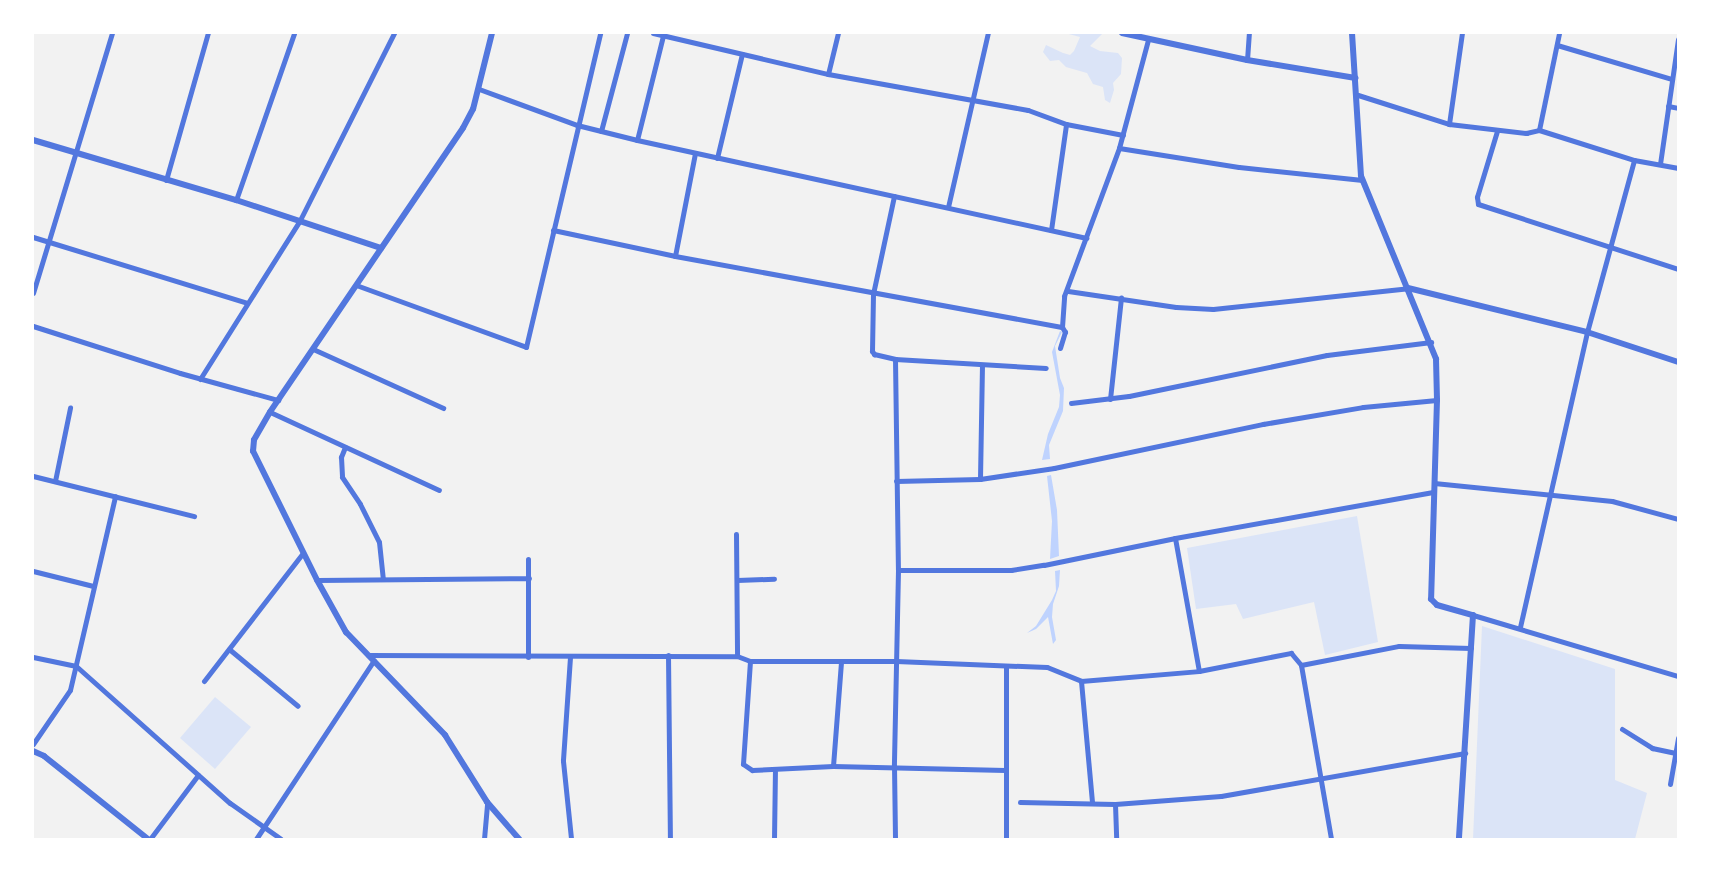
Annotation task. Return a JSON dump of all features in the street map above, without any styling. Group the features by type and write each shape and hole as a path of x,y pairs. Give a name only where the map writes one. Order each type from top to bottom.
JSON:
{"street":[{"path":"33,293 112,33"},
{"path":"166,180 208,33"},
{"path":"236,200 294,33"},
{"path":"200,379 299,222 394,33"},
{"path":"492,33 473,109 463,128 270,412 254,440 253,452 317,580 346,632 445,735 487,802 519,839"},
{"path":"356,285 526,347 600,33"},
{"path":"601,131 627,33"},
{"path":"653,33 828,74 1028,110 1066,124 1123,135"},
{"path":"828,74 838,33"},
{"path":"948,207 988,33"},
{"path":"1122,33 1247,60 1353,77"},
{"path":"1247,60 1249,33"},
{"path":"1352,33 1353,77 1361,96 1362,180 1431,342 1436,359 1437,400 1431,598 1437,605 1520,627 1678,676"},
{"path":"1449,124 1462,33"},
{"path":"1539,130 1559,33"},
{"path":"637,140 663,36"},
{"path":"1660,164 1678,39"},
{"path":"1060,348 1065,332 1062,327 1064,296 1068,291 1119,148 1148,40"},
{"path":"1557,45 1672,79"},
{"path":"717,158 742,54"},
{"path":"478,89 577,125 637,140 1086,238"},
{"path":"1361,96 1449,124 1497,131 1533,133 1539,130 1634,160 1678,168"},
{"path":"1668,106 1678,108"},
{"path":"1051,230 1066,124"},
{"path":"1497,131 1477,197 1478,204 1678,269"},
{"path":"33,140 236,200 381,248"},
{"path":"1119,148 1248,169 1362,180"},
{"path":"675,256 695,153"},
{"path":"1520,627 1552,495 1587,332 1634,160"},
{"path":"894,196 873,294 872,351 877,356 895,358 1046,368"},
{"path":"553,230 873,294 1062,327"},
{"path":"33,237 247,303"},
{"path":"1068,291 1176,307 1213,309 1408,288 1587,332 1678,362"},
{"path":"1110,399 1121,298"},
{"path":"33,326 200,379 278,400"},
{"path":"1071,403 1110,399 1327,355 1431,342"},
{"path":"313,349 443,408"},
{"path":"895,358 898,570 894,766 895,839"},
{"path":"980,478 982,365"},
{"path":"896,481 980,478 1054,468 1241,428 1364,407 1437,400"},
{"path":"55,481 70,408"},
{"path":"270,412 439,490"},
{"path":"345,447 341,457 342,477 360,504 380,542 383,578"},
{"path":"33,476 194,516"},
{"path":"1434,483 1612,501 1678,519"},
{"path":"898,570 1011,570 1433,492"},
{"path":"33,744 70,690 115,496"},
{"path":"736,534 737,656"},
{"path":"1175,538 1199,671"},
{"path":"204,681 303,552"},
{"path":"528,559 528,657"},
{"path":"33,571 93,586"},
{"path":"317,580 529,578"},
{"path":"737,580 774,579"},
{"path":"1459,839 1473,615"},
{"path":"1301,665 1399,646 1471,648"},
{"path":"229,649 298,706"},
{"path":"371,658 668,655 737,656 750,661 842,663 896,661 1047,667 1082,681 1199,671 1291,653 1298,658 1301,665 1331,839"},
{"path":"668,655 670,839"},
{"path":"33,657 76,666 198,775 281,839"},
{"path":"570,657 563,761 571,839"},
{"path":"256,839 371,658"},
{"path":"750,661 743,764 752,770 775,771 833,766 1005,770"},
{"path":"833,766 842,663"},
{"path":"1006,666 1006,839"},
{"path":"1082,681 1092,802"},
{"path":"1622,729 1652,748 1676,753"},
{"path":"1671,784 1678,738"},
{"path":"33,751 44,756 149,839 198,775"},
{"path":"1020,802 1115,804 1221,796 1465,753"},
{"path":"774,839 775,771"},
{"path":"484,839 487,802"},
{"path":"1115,804 1116,839"}],"shaded area":[{"path":"1065,33 1103,33 1090,46 1100,51 1118,53 1122,58 1121,74 1113,83 1114,90 1110,103 1105,100 1103,87 1093,84 1087,73 1066,67 1059,60 1050,61 1043,52 1046,45 1070,55 1080,37"},
{"path":"1357,516 1378,642 1325,655 1314,602 1243,619 1236,604 1196,609 1187,548"},
{"path":"1482,626 1615,669 1615,780 1647,793 1635,839 1473,839"},
{"path":"215,697 251,727 215,769 180,738"}],"water":[{"path":"1060,331 1062,332 1055,346 1060,378 1064,388 1063,411 1049,445 1050,459 1042,460 1048,434 1059,407 1060,395 1052,352"},
{"path":"1051,475 1057,510 1059,556 1050,559 1052,521 1047,476"},
{"path":"1060,570 1059,586 1053,604 1052,617 1056,640 1053,644 1048,617 1036,629 1027,633 1036,626 1052,600 1056,591 1055,571"}]}
